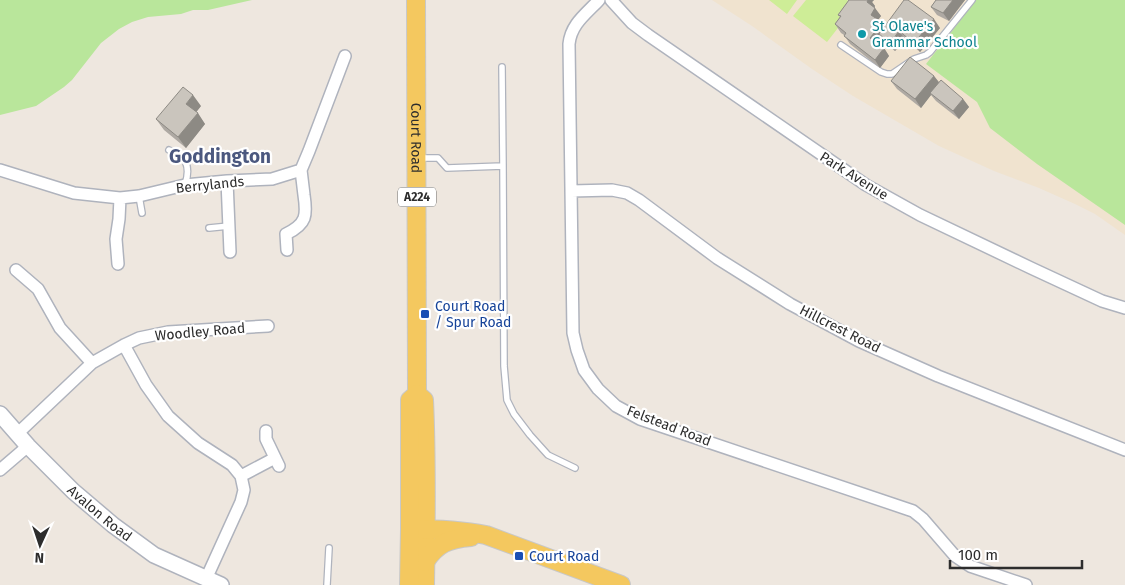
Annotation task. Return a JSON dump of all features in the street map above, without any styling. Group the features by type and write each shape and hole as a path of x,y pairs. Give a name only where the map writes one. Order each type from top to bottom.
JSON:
{"main road":[{"name":"Court Road","path":"416,0 417,394 410,400 418,529 425,562 424,585"},
{"name":"Court Road","path":"409,585 418,529"},
{"path":"418,529 460,530 486,535 621,585"},
{"path":"425,562 430,554 446,542 486,535"}],"street":[{"name":"Felstead Road","path":"599,0 574,26 570,35 568,55 574,333 577,350 584,370 598,389 616,406 640,419 913,511 924,520 955,556 970,566 1026,585"},
{"name":"Park Avenue","path":"611,0 632,23 648,35 866,185 920,215 1031,268 1102,301 1125,308"},
{"path":"287,250 286,234 295,230 304,220 306,212 301,170 310,151 345,56"},
{"name":"Berrylands","path":"0,170 74,193 120,198 140,196 185,185 272,179 301,170"},
{"path":"227,181 230,252"},
{"name":"Hillcrest Road","path":"571,191 612,190 627,193 640,200 717,258 790,304 860,341 938,376 1125,450"},
{"path":"118,264 116,239 120,198"},
{"path":"16,270 38,289 60,328 92,363"},
{"name":"Woodley Road","path":"17,434 92,363 139,338 168,332 268,326"},
{"path":"124,345 146,385 168,416 198,443 232,465 241,476 244,490 241,502 206,579"},
{"name":"Avalon Road","path":"0,414 28,446 73,491 112,525 154,555 221,585"},
{"path":"241,476 277,462 266,439 266,431"},
{"path":"0,470 28,446"}],"lane":[{"path":"841,45 880,72 892,74 914,59 930,52 972,0"},
{"path":"502,67 504,366 507,400 514,414 530,436 548,454 575,468"},
{"path":"169,150 181,156 186,163 188,170 185,185"},
{"path":"416,158 438,158 446,168 503,166"},
{"path":"140,196 142,213"},
{"path":"209,228 229,226"},
{"path":"328,585 329,548"}],"shaded area":[{"path":"712,0 1125,0 1125,235 1095,214 1075,204 939,146 853,96"}],"green space":[{"path":"0,0 252,0 208,10 193,10 181,14 148,17 132,22 101,43 72,80 64,87 36,106 0,115"},
{"path":"769,0 797,0 787,14"},
{"path":"806,0 847,0 855,6 827,42 793,16"},
{"path":"976,0 1125,0 1125,225 1037,164 990,128 977,102 926,64"}],"building":[{"name":"St Olave's Grammar School","path":"849,0 868,0 867,2 875,8 871,15 877,19 873,24 878,28 870,38 884,48 875,60 844,36 846,33 835,24 841,16 838,15"},
{"path":"904,0 908,0 934,19 914,43 899,31 890,43 879,34"},
{"path":"936,0 953,0 943,13 931,7"},
{"name":"St Olave's Grammar School","path":"910,57 934,76 915,99 891,81"},
{"path":"941,80 963,99 953,111 930,93"},
{"path":"183,87 193,95 186,104 198,113 178,137 156,119"}],"place":[{"name":"St Olave's Grammar School","path":"862,34"},
{"name":"Court Road / Spur Road","path":"425,314"},
{"name":"Court Road","path":"519,556"}],"district":[{"name":"Goddington","path":"220,156"}]}
